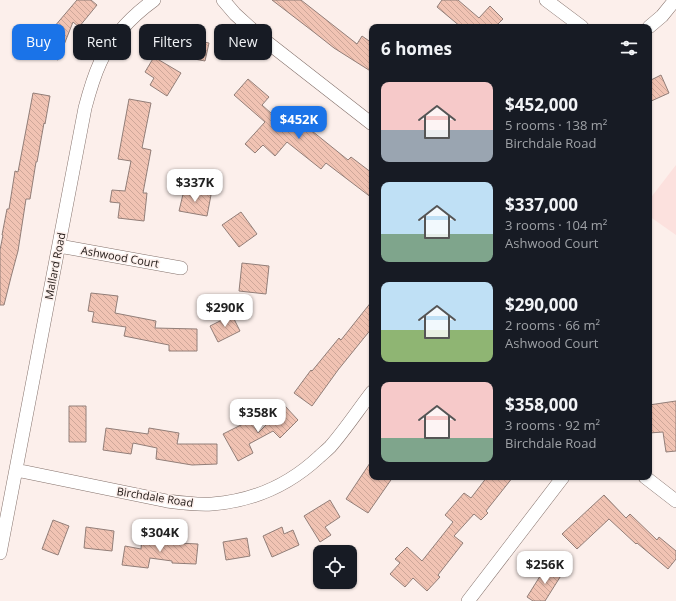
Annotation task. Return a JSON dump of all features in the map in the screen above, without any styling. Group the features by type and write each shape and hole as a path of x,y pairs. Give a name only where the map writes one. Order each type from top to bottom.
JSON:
{"street":[{"name":"Mallard Road","path":"0,553 85,108 93,79 100,61 113,40 126,25 154,0"},
{"path":"222,0 258,35 369,122"},
{"path":"546,0 578,24"},
{"path":"652,24 662,16 675,0"},
{"name":"Ashwood Court","path":"59,246 181,268"},
{"name":"Birchdale Road","path":"16,470 167,501 196,504 233,502 256,496 279,486 296,476 329,448 369,396"},
{"path":"468,601 560,480"},
{"path":"649,480 676,501"}],"shaded area":[{"path":"676,165 676,235 652,218 652,196"}],"building":[{"path":"77,0 91,0 97,5 81,24 75,24 73,22 65,42 65,24 57,24"},
{"path":"272,0 301,0 357,44 362,36 369,41 369,70 334,48"},
{"path":"442,0 458,0 479,18 490,6 503,19 498,24 457,24 437,7"},
{"path":"206,42 209,43 206,56"},
{"path":"152,60 159,60 181,73 167,96 150,85 154,78 145,72"},
{"path":"661,75 669,93 652,101 652,80"},
{"path":"248,79 269,97 262,105 282,123 291,114 311,132 312,131 348,160 351,157 369,171 369,196 326,163 321,169 287,142 275,156 263,145 255,153 245,144 265,122 234,95"},
{"path":"33,93 50,96 30,199 26,199 18,251 4,305 0,305 0,250 2,235 7,209 9,209 15,171 18,172"},
{"path":"129,99 151,103 142,148 151,150 143,193 147,193 144,221 118,218 120,203 110,202 112,190 125,191 131,161 118,159"},
{"path":"184,190 211,195 207,216 179,211"},
{"path":"241,212 257,234 239,247 222,225"},
{"path":"242,263 269,266 266,294 239,291"},
{"path":"91,293 118,296 115,313 156,321 155,328 197,329 197,351 169,351 169,345 124,336 126,327 92,322 94,312 88,311"},
{"path":"369,305 369,332 338,370 312,406 294,393 311,370 312,371 339,338 341,340"},
{"path":"232,315 240,331 218,342 210,326"},
{"path":"676,401 676,451 666,452 663,432 652,433 652,405"},
{"path":"69,406 86,406 86,442 69,442"},
{"path":"285,406 298,420 280,438 273,431 249,444 253,453 238,461 223,434 251,420 258,433"},
{"path":"106,428 148,434 149,428 179,433 177,444 217,444 217,464 192,465 156,459 157,448 133,443 131,454 103,450"},
{"path":"369,464 369,480 391,480 368,513 346,499"},
{"path":"485,480 511,480 486,511 488,513 481,520 474,514 454,536 463,543 438,575 440,577 427,591 413,578 405,587 390,574 400,563 395,559 407,547 422,561 453,522 445,515 464,493 471,498"},
{"path":"604,495 626,518 630,514 657,540 659,537 676,551 676,559 668,569 637,543 636,544 609,519 577,549 562,534"},
{"path":"330,500 340,517 325,527 331,535 320,542 304,516"},
{"path":"53,520 69,526 58,555 42,549"},
{"path":"86,527 114,531 112,551 84,548"},
{"path":"282,527 284,534 293,530 299,545 272,557 263,536"},
{"path":"142,538 158,540 158,542 198,544 196,564 172,563 172,561 150,558 148,568 122,565 125,546 141,549"},
{"path":"247,538 250,556 226,560 223,542"},
{"path":"547,565 562,574 545,601 533,601 527,597"}]}
